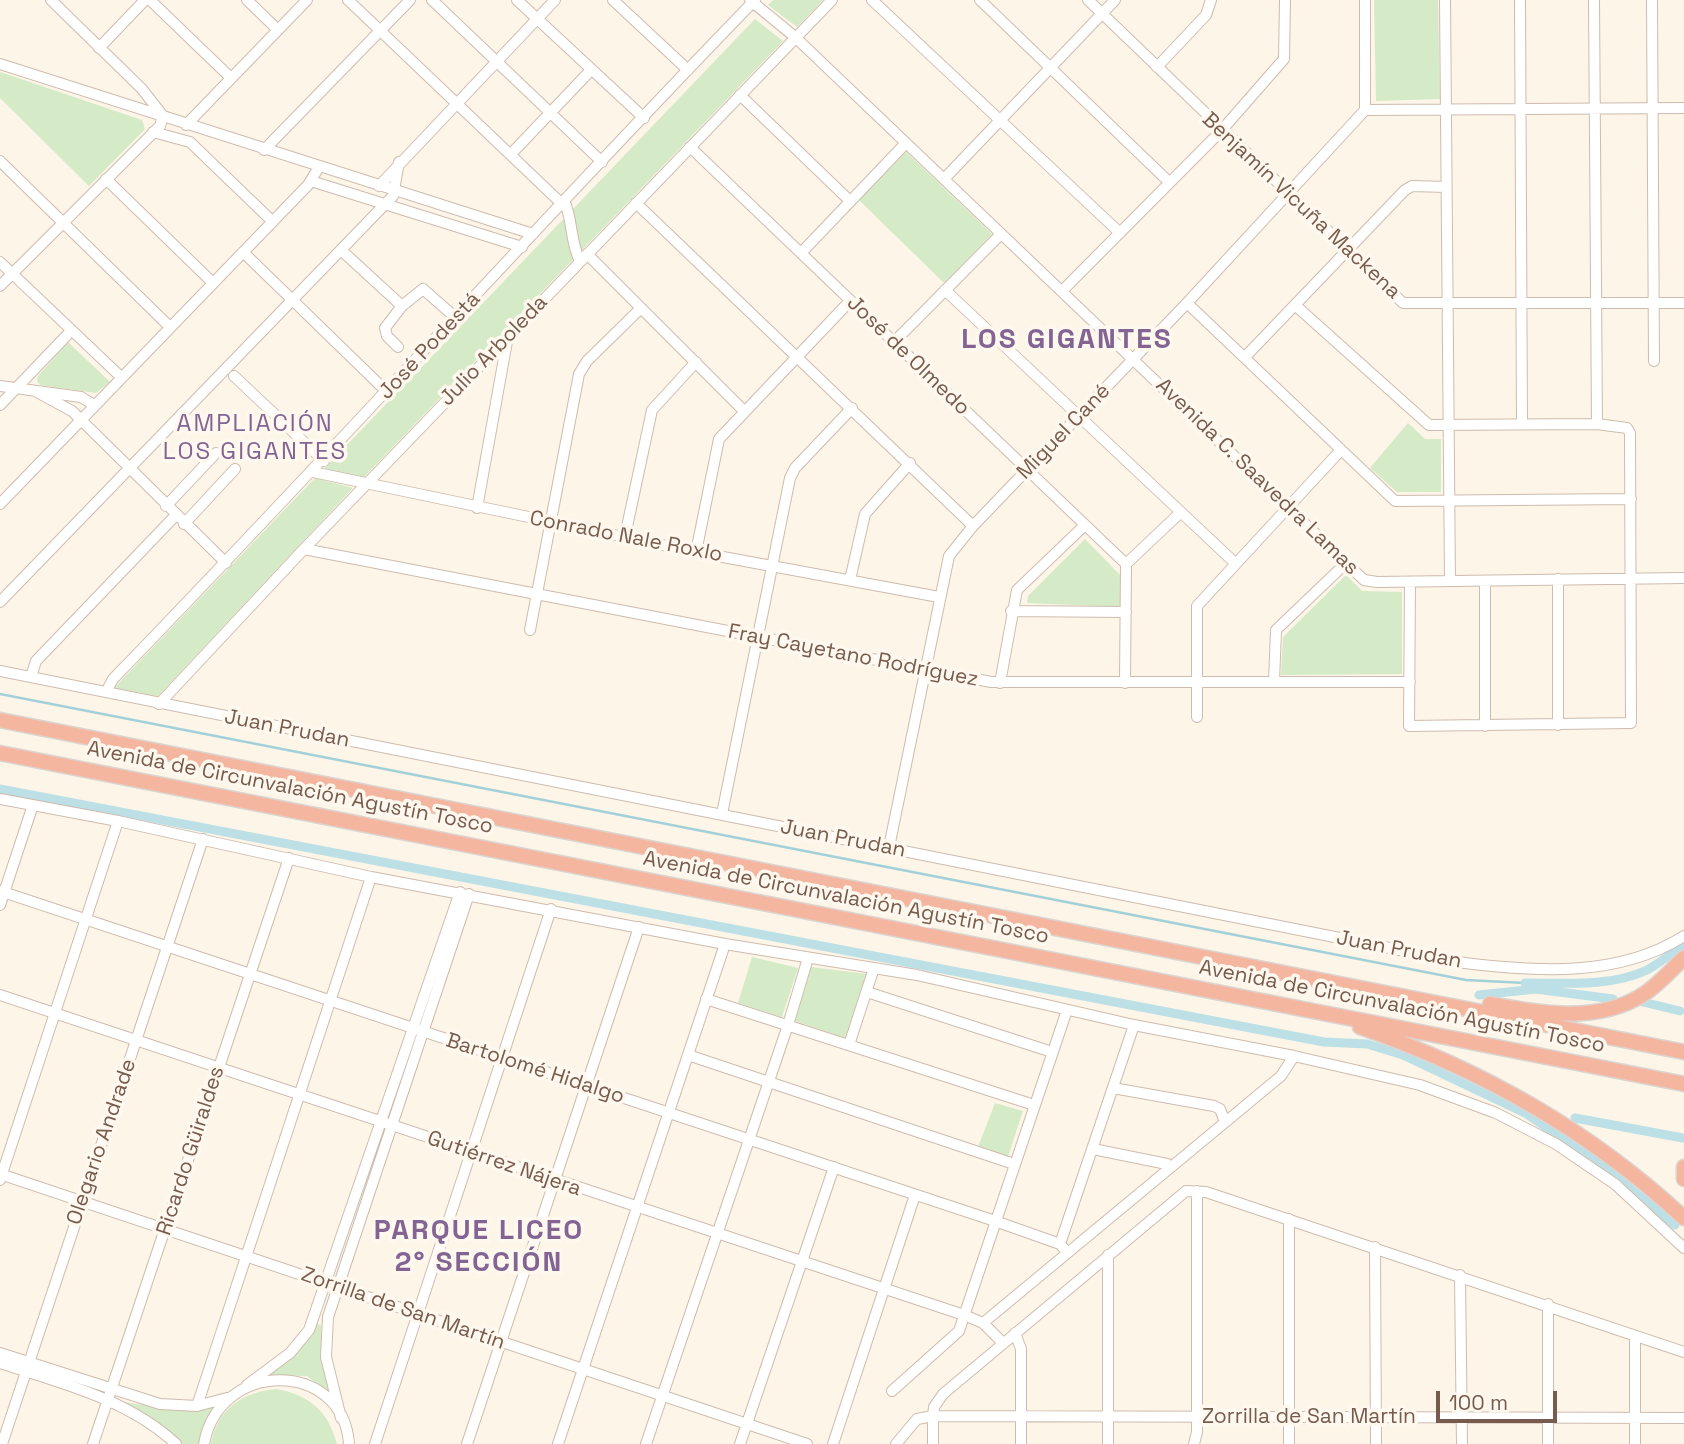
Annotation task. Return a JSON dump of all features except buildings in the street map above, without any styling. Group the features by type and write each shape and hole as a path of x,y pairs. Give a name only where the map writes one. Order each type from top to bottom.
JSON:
{"highway":[{"name":"Avenida de Circunvalación Agustín Tosco","path":"0,720 1684,1052"},
{"name":"Avenida de Circunvalación Agustín Tosco","path":"0,753 1684,1084"},
{"path":"1367,990 1403,988 1527,1010 1584,1013 1608,1010 1637,998 1654,987 1684,958"},
{"path":"1312,1011 1425,1051 1525,1100 1621,1164 1684,1218"},
{"path":"1684,1167 1684,1180"}],"street":[{"path":"51,0 142,89 163,116"},
{"path":"99,48 147,0 231,78"},
{"path":"247,0 278,30"},
{"path":"186,125 307,0"},
{"path":"348,0 563,202 571,215 574,250 641,308 744,411"},
{"path":"264,150 410,0"},
{"path":"432,0 602,162"},
{"path":"517,0 644,118"},
{"path":"379,186 555,0"},
{"path":"613,0 688,70"},
{"name":"Julio Arboleda","path":"159,704 304,549 832,0"},
{"path":"872,0 1119,232"},
{"path":"980,0 1169,182"},
{"name":"Benjamín Vicuña Mackena","path":"1088,0 1221,131 1403,303 1684,303"},
{"path":"944,179 1115,0"},
{"path":"1157,67 1206,15 1211,0"},
{"path":"1062,291 1221,131 1285,56 1285,0"},
{"path":"1365,0 1365,110 1684,108"},
{"path":"1445,0 1450,580"},
{"path":"1520,0 1522,424"},
{"path":"1594,0 1594,304 1597,424"},
{"path":"1652,0 1654,361"},
{"name":"José Podestá","path":"106,692 113,679 324,461 753,1"},
{"name":"Avenida C. Saavedra Lamas","path":"753,1 795,37 1369,582 1684,578"},
{"path":"0,64 533,234"},
{"path":"511,154 591,70"},
{"path":"740,95 850,201"},
{"name":"Miguel Cané","path":"888,847 949,556 973,526 1187,303 1365,110"},
{"path":"0,286 153,132 163,116"},
{"path":"153,132 190,142 272,221"},
{"path":"801,253 906,143"},
{"name":"José de Olmedo","path":"690,147 1126,564"},
{"path":"0,161 170,327"},
{"path":"0,601 396,191 399,162"},
{"path":"0,504 311,181 319,167"},
{"path":"106,179 213,283"},
{"path":"311,181 386,202 522,247"},
{"path":"1245,357 1409,188 1446,187"},
{"path":"636,203 973,526"},
{"path":"894,342 1001,234"},
{"path":"341,250 402,306"},
{"path":"243,252 387,391"},
{"path":"0,262 121,377"},
{"path":"398,347 387,337 385,328 402,306 423,289 456,318"},
{"path":"945,290 1235,563"},
{"path":"696,552 717,443 744,411 850,301"},
{"path":"1187,303 1395,501 1631,499"},
{"path":"1295,305 1423,421 1448,425 1597,424 1622,426 1630,433 1632,720 1628,726 1409,726 1410,582"},
{"path":"530,631 582,367 641,308"},
{"path":"0,405 70,331"},
{"path":"477,508 508,336"},
{"path":"625,536 652,410 696,362"},
{"path":"234,376 324,461"},
{"path":"0,386 81,397 94,405"},
{"path":"37,392 64,405 226,563"},
{"path":"722,814 792,472 852,408"},
{"path":"1198,717 1197,606 1341,450"},
{"path":"166,506 216,453"},
{"path":"850,580 865,514 910,463"},
{"path":"184,524 234,469"},
{"name":"Conrado Nale Roxlo","path":"313,472 696,552 939,597"},
{"path":"1125,683 1126,564 1181,512"},
{"path":"31,677 40,657 176,515"},
{"path":"1000,683 1011,611 1020,585 1085,525"},
{"name":"Fray Cayetano Rodríguez","path":"304,549 758,639 1000,683 1410,682"},
{"path":"1274,682 1276,630 1346,563"},
{"path":"1558,579 1558,726"},
{"path":"1485,581 1485,726"},
{"path":"1011,611 1126,612"},
{"name":"Juan Prudan","path":"0,671 1309,933 1499,967 1543,969 1602,965 1649,954 1684,936"},
{"path":"0,799 118,821 371,877 725,944 874,968 1134,1025 1294,1056 1433,1089 1522,1125 1602,1174 1684,1248"},
{"path":"0,905 2,892 33,806"},
{"path":"1,1176 118,821"},
{"name":"Olegario Andrade","path":"2,1444 203,839"},
{"name":"Ricardo Güiraldes","path":"93,1444 289,858"},
{"path":"197,1406 371,877"},
{"name":"Bartolomé Hidalgo","path":"2,892 995,1221 1063,1248"},
{"path":"0,1363 26,1367 110,1395 160,1404 197,1406 227,1398 300,1342 309,1330 386,1124 464,893"},
{"path":"375,1444 420,1314 551,909"},
{"path":"467,1444 639,926"},
{"path":"558,1444 725,944"},
{"path":"646,1444 788,1025 808,958"},
{"path":"849,1045 874,968"},
{"path":"867,992 1052,1052"},
{"name":"Gutiérrez Nájera","path":"0,995 716,1235 964,1315 983,1323 1003,1343"},
{"path":"706,999 1034,1105"},
{"path":"892,1391 955,1336 1067,1010"},
{"path":"1063,1248 1134,1025"},
{"path":"688,1055 1014,1164"},
{"path":"983,1323 1063,1248 1170,1167 1281,1076 1294,1056"},
{"path":"1113,1088 1214,1106 1220,1109 1225,1122"},
{"path":"358,1444 349,1439 341,1418 325,1346 328,1317 386,1124"},
{"path":"1093,1149 1167,1164 1170,1167"},
{"path":"740,1444 834,1167"},
{"name":"Zorrilla de San Martín","path":"1,1176 165,1228 807,1444"},
{"path":"1194,1444 1197,1432 1197,1191"},
{"path":"933,1444 934,1407 943,1394 1178,1194 1197,1191 1548,1304 1684,1352"},
{"path":"833,1444 915,1195"},
{"path":"1289,1219 1289,1444"},
{"path":"1375,1247 1376,1444"},
{"path":"1108,1255 1108,1444"},
{"path":"1460,1275 1462,1444"},
{"path":"1548,1304 1548,1444"},
{"path":"1015,1333 1021,1349 1021,1444"},
{"path":"1635,1336 1635,1444"},
{"path":"0,1353 26,1367"},
{"path":"247,1385 265,1380 301,1383 317,1391 341,1418"},
{"path":"110,1395 154,1424 176,1444"},
{"path":"204,1444 208,1426 227,1398"},
{"path":"896,1444 917,1419 933,1416"},
{"name":"Zorrilla de San Martín","path":"933,1416 1684,1418"},
{"path":"1197,1432 1201,1444"}],"green space":[{"path":"773,0 823,0 797,27 768,5"},
{"path":"1374,0 1438,0 1440,99 1376,101"},
{"path":"755,19 783,41 361,480 323,470"},
{"path":"0,72 142,120 145,129 89,186 0,98"},
{"path":"906,152 992,234 944,283 859,200"},
{"path":"68,342 110,382 96,393 40,385 37,381 38,376"},
{"path":"1408,423 1425,439 1441,439 1441,492 1397,492 1370,468"},
{"path":"315,478 353,488 158,696 114,688"},
{"path":"1085,539 1121,576 1121,607 1027,603 1028,596"},
{"path":"1346,575 1362,591 1402,592 1402,674 1281,675 1283,637"},
{"path":"752,957 798,968 782,1017 738,1003"},
{"path":"811,967 867,974 845,1038 795,1021"},
{"path":"995,1103 1023,1111 1008,1157 978,1147"},
{"path":"315,1323 321,1325 321,1350 330,1393 307,1376 267,1375 290,1359"},
{"path":"276,1389 299,1395 316,1406 328,1422 337,1444 211,1444 219,1421 233,1404 253,1394"},
{"path":"124,1402 182,1411 220,1404 207,1420 200,1444 183,1444 164,1427"}],"waterway":[{"path":"0,694 1466,980 1525,983"},
{"path":"0,789 1324,1042 1367,1044 1403,1055 1527,1114 1606,1169 1675,1225"},
{"path":"1525,983 1587,983 1619,979 1647,970 1684,944"},
{"path":"1479,995 1536,989 1613,999"},
{"path":"1643,1002 1680,1011"},
{"path":"1575,1118 1683,1138"}],"district":[{"name":"LOS GIGANTES","path":"1067,340"},
{"name":"AMPLIACIÓN LOS GIGANTES","path":"255,438"},
{"name":"PARQUE LICEO 2° SECCIÓN","path":"479,1247"}]}
